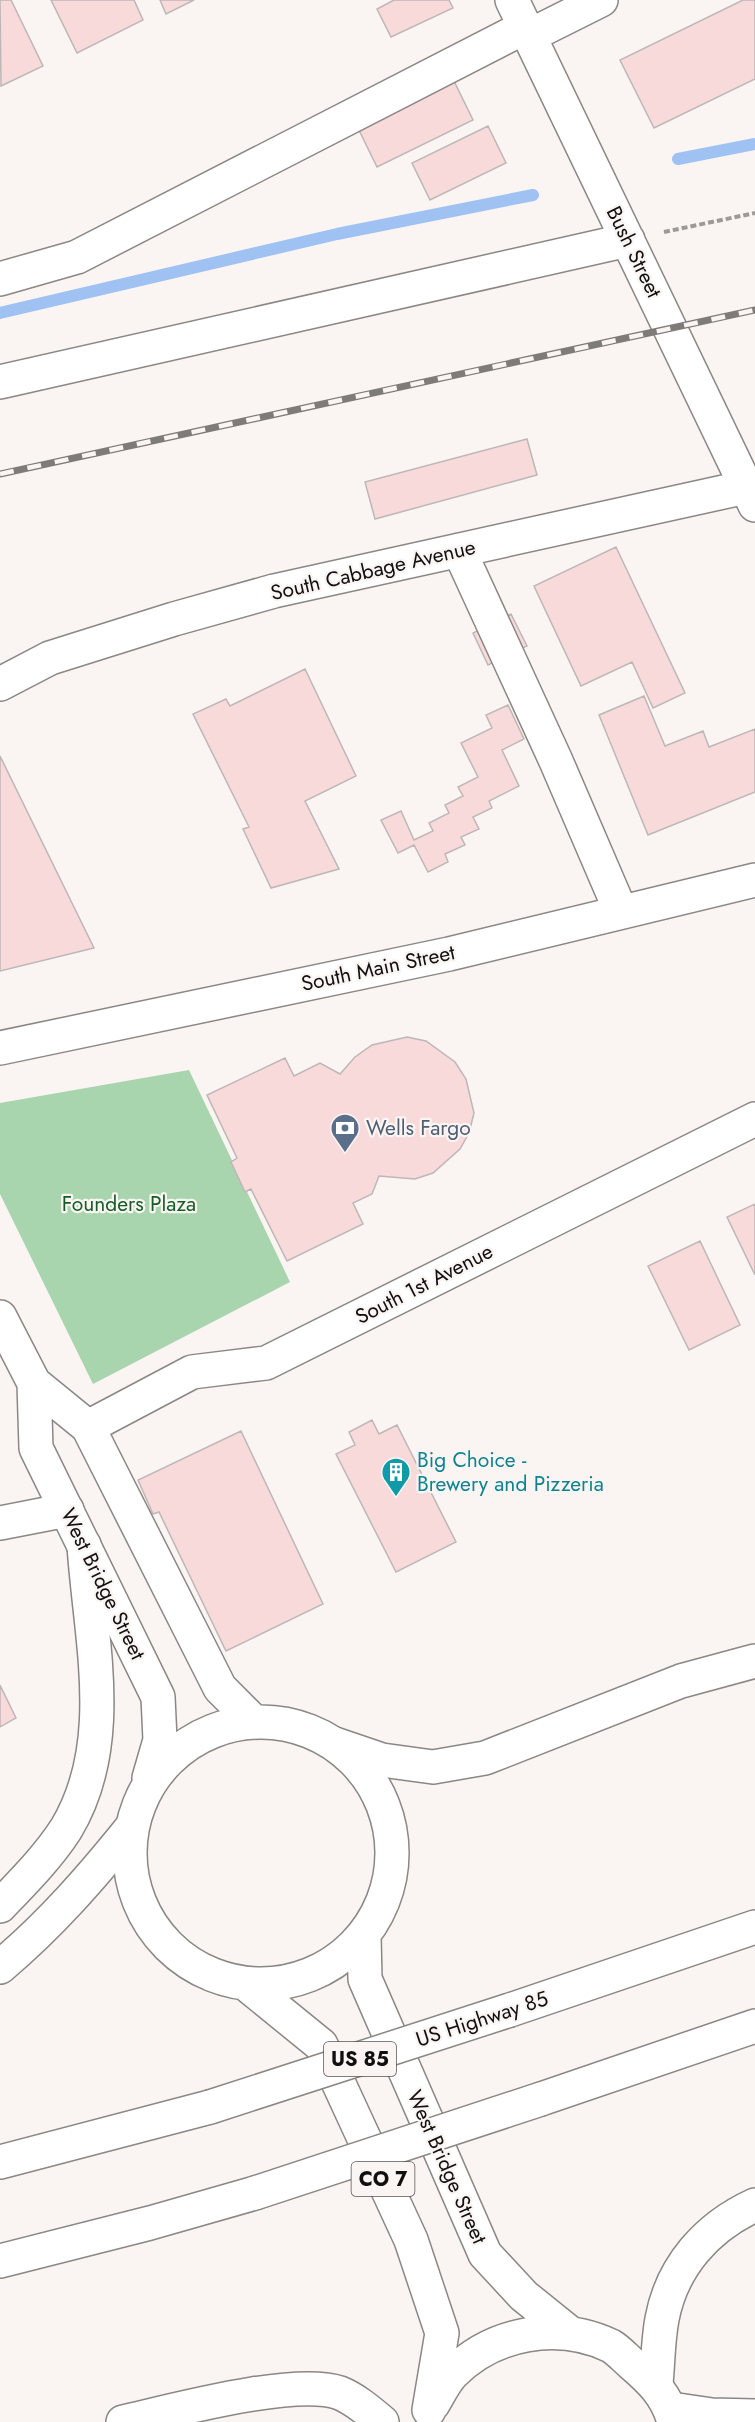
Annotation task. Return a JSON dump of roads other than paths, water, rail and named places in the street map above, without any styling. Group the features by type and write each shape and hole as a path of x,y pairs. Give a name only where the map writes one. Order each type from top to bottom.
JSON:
{"main road":[{"path":"0,279 77,257 522,21 601,0"},
{"name":"Bush Street","path":"522,21 752,492"},
{"path":"0,382 628,240"},
{"name":"South Cabbage Avenue","path":"0,684 50,658 174,619 274,591 459,550 752,492"},
{"path":"459,550 556,761 621,912"},
{"name":"South Main Street","path":"0,1048 449,954 755,880"},
{"name":"South 1st Avenue","path":"88,1427 192,1372 266,1363 755,1119"},
{"name":"West Bridge Street","path":"0,1317 34,1383 88,1427 220,1688 253,1721"},
{"name":"West Bridge Street","path":"34,1383 36,1448 158,1697 160,1740 147,1786"},
{"path":"0,1523 67,1510"},
{"path":"0,1906 33,1871 65,1829 83,1793 95,1753 98,1716 84,1545"},
{"path":"147,1786 174,1753 211,1730 253,1721 296,1725 335,1744 382,1760 433,1767 485,1758 681,1681 755,1661"},
{"path":"246,1984 290,1982 330,1965 364,1936 385,1899 393,1856 387,1813 367,1774 335,1744"},
{"name":"CO 7","path":"147,1786 132,1827 131,1870 143,1912 169,1947 205,1972 246,1984 321,2045 411,2240 442,2333 427,2416"},
{"path":"0,1967 38,1935 87,1884 132,1827"},
{"name":"US Highway 85","path":"0,2162 210,2107 510,2010 755,1927"},
{"name":"West Bridge Street","path":"364,1936 365,1979 485,2254 525,2296 570,2333"},
{"path":"0,2261 150,2223 255,2193 755,2026"},
{"path":"755,2205 729,2217 695,2248 681,2265 662,2319 667,2405 712,2415 755,2416"},
{"path":"427,2416 452,2374 487,2347 528,2333 570,2333"},
{"name":"CO 7","path":"570,2333 612,2346 667,2405"},
{"path":"123,2422 219,2401 308,2388 340,2393 382,2422"}],"waterway":[{"path":"678,159 755,144"},
{"path":"0,313 337,234 533,195"}],"railway":[{"path":"0,474 755,310"}],"place":[{"name":"Wells Fargo","path":"345,1154"},
{"name":"Big Choice - Brewery and Pizzeria","path":"396,1498"}],"park label":[{"name":"Founders Plaza","path":"129,1204"}]}
